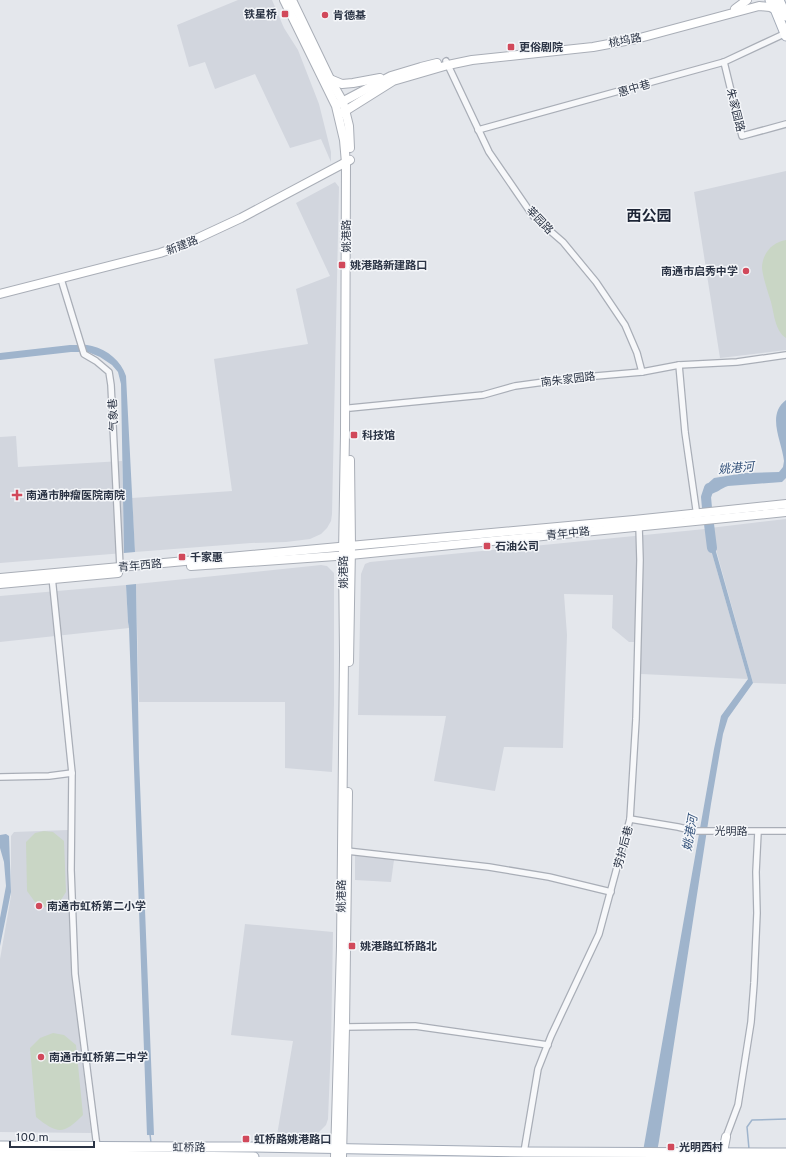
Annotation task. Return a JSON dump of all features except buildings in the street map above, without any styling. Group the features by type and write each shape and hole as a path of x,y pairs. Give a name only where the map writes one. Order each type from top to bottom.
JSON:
{"main road":[{"name":"姚港路","path":"284,0 339,104"},
{"name":"姚港路","path":"292,0 330,79 342,113 349,126 345,434 347,551 347,851 345,1027 339,1153"},
{"path":"719,16 747,0"},
{"path":"770,0 786,34"},
{"path":"778,0 786,15"},
{"name":"桃坞路","path":"339,104 391,76 420,67 593,46 636,39 759,6 775,9"},
{"path":"775,9 786,15"},
{"name":"桃坞路","path":"342,113 393,81 447,63"},
{"path":"330,79 342,84 353,84 391,76"},
{"name":"姚港路","path":"339,1153 344,655 350,408 348,161"},
{"name":"新建路","path":"0,294 160,253 183,245 242,218 348,161"},
{"name":"青年中路","path":"347,551 639,526 786,504"},
{"name":"青年中路","path":"347,551 697,517 786,512"},
{"name":"青年西路","path":"0,584 120,567 347,551"},
{"name":"青年西路","path":"0,578 196,566 347,551"},
{"path":"725,1155 726,1137"},
{"name":"虹桥路","path":"0,1146 95,1153"},
{"name":"虹桥路","path":"0,1154 95,1153 255,1147 339,1153 524,1152 725,1155 786,1153"},
{"name":"虹桥路","path":"150,1151 254,1157"}],"street":[{"name":"惠中巷","path":"478,130 724,62 786,34"},
{"name":"朱家园路","path":"724,62 742,136 786,124"},
{"name":"莘园路","path":"447,63 489,152 533,216 563,242 596,282 625,324 637,353 642,372"},
{"name":"气象巷","path":"61,279 84,354 96,361 109,372 111,385 120,567"},
{"name":"南朱家园路","path":"350,408 483,396 515,386 573,378 642,372 679,365 737,362 786,355"},
{"path":"679,365 685,432 697,517"},
{"name":"劳护后巷","path":"524,1152 538,1069 599,934 630,819 636,704 640,560 639,526"},
{"path":"52,576 72,773 71,870 75,974 95,1153"},
{"path":"0,777 49,776 72,773"},
{"name":"光明路","path":"630,819 678,826 694,831 786,831"},
{"path":"726,1137 738,1105 751,1022 757,913 756,872 758,832"},
{"path":"347,851 489,867 549,877 611,892"},
{"path":"345,1027 415,1026 548,1045"}],"shaded area":[{"path":"238,0 272,0 284,28 298,50 319,104 331,152 331,162 321,139 290,148 255,74 215,89 205,62 189,67 177,25"},
{"name":"南通市启秀中学","path":"786,171 786,350 720,358 694,192"},
{"path":"335,182 339,187 331,521 321,534 310,539 286,542 251,543 135,552 132,498 232,491 214,359 308,344 296,289 330,276 296,203"},
{"path":"16,436 18,467 122,461 124,553 0,563 0,437"},
{"path":"786,519 786,684 753,683 710,528"},
{"path":"705,529 748,679 641,674 641,642 629,642 612,628 613,595 564,594 567,635 563,748 504,747 495,791 434,781 446,716 358,715 361,574 365,564 370,562"},
{"path":"321,565 327,566 334,573 334,704 332,772 285,768 285,702 139,702 136,584"},
{"path":"126,585 129,628 0,642 0,596"},
{"path":"68,830 69,916 72,974 91,1133 0,1132 0,959 11,896 11,836 14,832"},
{"path":"355,854 394,860 391,882 355,880"},
{"path":"245,924 333,932 328,1119 326,1125 316,1135 277,1135 293,1041 231,1035"}],"green space":[{"path":"786,240 786,338 779,331 777,326 764,281 762,263 772,246"},
{"path":"44,831 53,832 64,841 66,892 59,903 45,907 35,902 27,891 26,842 35,833"},
{"path":"53,1033 64,1035 76,1045 83,1115 71,1126 61,1130 50,1127 36,1117 30,1048 40,1038"}],"water":[{"path":"70,345 90,345 103,350 117,361 126,376 135,552 124,553 121,384 118,372 112,365 100,357 88,352 71,352 0,360 0,353"},
{"path":"786,400 786,478 782,482 728,486 711,494 709,500 703,501 705,486 714,478 745,473 779,472 783,467 784,461 776,421 780,406"},
{"path":"711,534 753,683 728,718 723,734 656,1157 642,1157 721,716 748,679 707,536"},
{"path":"136,584 139,759 154,1135 147,1135 129,628 126,585"},
{"path":"6,834 9,836 11,892 0,946 0,918 6,886 4,862 0,848 0,835"}],"waterway":[{"name":"姚港河","path":"707,508 706,497 709,488"},
{"name":"姚港河","path":"709,524 712,548"},
{"path":"749,1149 747,1127 752,1120 786,1119"},
{"path":"150,1134 151,1143"}],"place":[{"name":"铁星桥","path":"285,14"},
{"name":"肯德基","path":"325,15"},
{"name":"更俗剧院","path":"511,47"},
{"name":"姚港路新建路口","path":"342,265"},
{"name":"南通市启秀中学","path":"746,271"},
{"name":"科技馆","path":"354,435"},
{"name":"南通市肿瘤医院南院","path":"17,495"},
{"name":"石油公司","path":"487,546"},
{"name":"千家惠","path":"182,557"},
{"name":"南通市虹桥第二小学","path":"39,906"},
{"name":"姚港路虹桥路北","path":"352,946"},
{"name":"南通市虹桥第二中学","path":"41,1057"},
{"name":"虹桥路姚港路口","path":"246,1139"},
{"name":"光明西村","path":"671,1147"}],"district":[{"name":"西公园","path":"649,216"}]}
